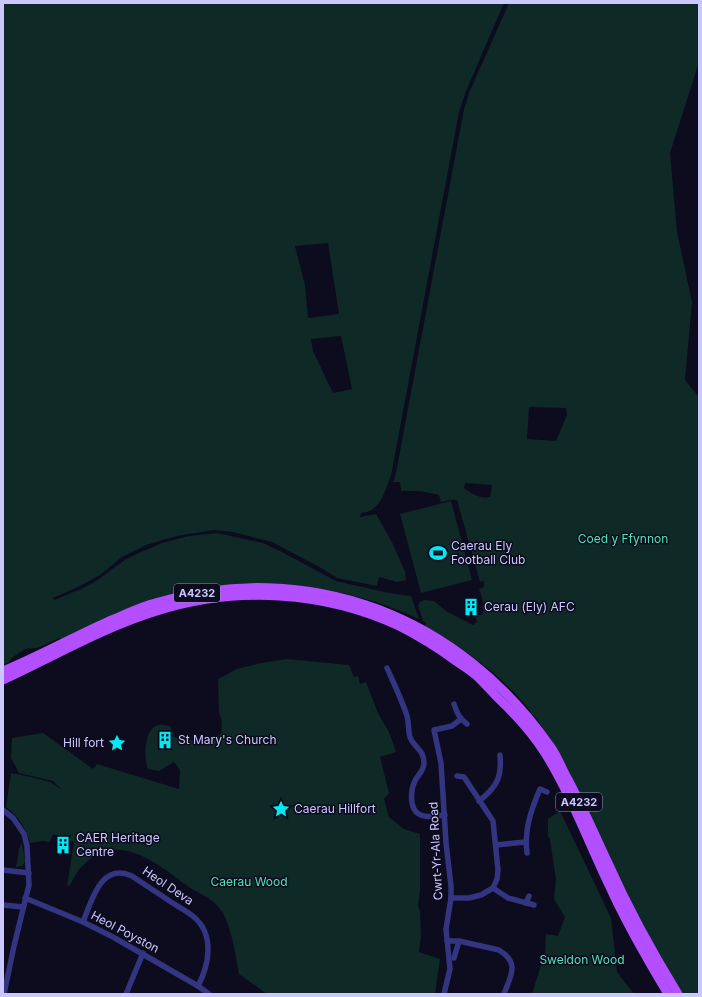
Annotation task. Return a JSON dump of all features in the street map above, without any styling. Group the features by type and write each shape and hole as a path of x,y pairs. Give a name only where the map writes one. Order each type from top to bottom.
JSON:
{"main road":[{"name":"A4232","path":"3,671 68,640 153,603 188,594 240,588 293,589 318,592 374,607 483,670 522,710 551,747 572,786 624,897 652,951 678,994"},
{"name":"A4232","path":"3,680 124,623 156,611 191,602 216,598 242,595 318,600 401,623"},
{"name":"A4232","path":"440,644 477,677 514,714 544,752 565,790 610,888 645,955 668,994"}],"street":[{"path":"387,668 396,682 406,715 410,737 420,750 424,759 423,768 414,781 412,790 414,809 418,814 425,816 445,815"},
{"path":"454,704 456,713 460,719 467,724"},
{"name":"Cwrt-Yr-Ala Road","path":"444,994 450,969 446,929 451,898 441,763 434,730 452,726 460,719"},
{"path":"479,801 496,784 501,771 500,755"},
{"path":"494,764 501,764"},
{"path":"451,898 469,898 481,895 493,888 497,879 498,870 493,821 464,777 457,776"},
{"path":"527,853 525,842 528,821 540,789 546,792"},
{"path":"3,810 13,818 24,834 27,846 29,885 4,994"},
{"path":"496,845 525,842"},
{"path":"3,870 28,873"},
{"name":"Heol Deva","path":"82,922 102,881 113,874 119,873 126,873 132,876 196,918 205,936 208,956 203,976 198,986"},
{"path":"493,888 508,898 534,905"},
{"path":"526,903 529,896"},
{"name":"Heol Poyston","path":"25,898 82,922 143,953 209,994"},
{"path":"3,904 23,907"},
{"path":"447,941 459,941 499,950 509,957 513,969 504,994"},
{"path":"454,958 459,941"},
{"path":"126,994 143,953"}],"green space":[{"path":"3,3 504,3 466,91 459,112 391,476 381,500 373,509 368,512 361,513 360,517 376,514 392,542 405,572 406,580 397,582 379,577 377,586 337,578 272,542 233,532 214,530 177,536 146,545 122,557 100,575 53,598 54,600 81,589 96,581 126,559 162,543 189,536 217,533 263,543 336,581 389,593 411,596 419,619 388,606 356,596 322,589 253,583 219,585 153,599 61,640 60,638 37,648 25,649 13,657 8,663 3,665","holes":["328,243 339,314 308,318 305,285 295,246","341,336 352,389 333,393 313,351 311,339"]},
{"name":"Coed y Ffynnon","path":"509,3 699,3 699,62 670,153 677,232 692,302 685,380 699,397 699,994 682,994 671,976 649,938 630,900 569,771 539,722 505,683 492,672 467,652 425,626 426,623 423,621 418,605 424,600 434,601 446,611 473,625 477,622 475,615 482,615 483,608 483,602 479,589 484,587 484,581 480,582 457,500 441,502 439,495 421,491 401,491 400,482 393,482 395,478 464,109 469,93","holes":["529,407 566,408 567,415 556,441 527,439","465,483 492,485 490,497 480,497 473,494 464,488"]},
{"name":"Caerau Ely Football Club","path":"451,501 472,580 421,593 400,514"},
{"name":"Caerau Wood","path":"287,659 349,665 354,677 358,676 360,684 366,682 378,713 389,732 396,752 380,757 389,793 384,799 389,817 404,829 420,834 420,890 418,906 420,911 421,936 419,952 440,959 435,994 267,994 239,974 228,925 222,912 210,899 151,861 126,851 114,850 101,853 79,869 70,885 67,886 74,842 53,834 50,842 43,841 30,843 21,823 6,807 11,773 50,782 62,790 53,781 19,773 11,758 12,738 43,733 93,769 97,764 179,789 180,770 174,762 159,771 148,769 146,764 146,741 152,729 157,726 167,725 172,730 174,737 199,741 213,739 221,733 222,722 219,712 218,679 237,669"},
{"name":"Sweldon Wood","path":"560,811 611,918 617,972 634,994 532,994 545,952 546,934 558,936 565,917 554,899 556,879 550,840 548,836 548,819"},
{"path":"22,842 25,862 22,866 16,867 19,849"}],"place":[{"name":"Caerau Ely Football Club","path":"438,553"},
{"name":"Cerau (Ely) AFC","path":"471,607"},
{"name":"St Mary's Church","path":"165,740"},
{"name":"Hill fort","path":"117,743"},
{"name":"Caerau Hillfort","path":"281,809"},
{"name":"CAER Heritage Centre","path":"63,845"}]}
